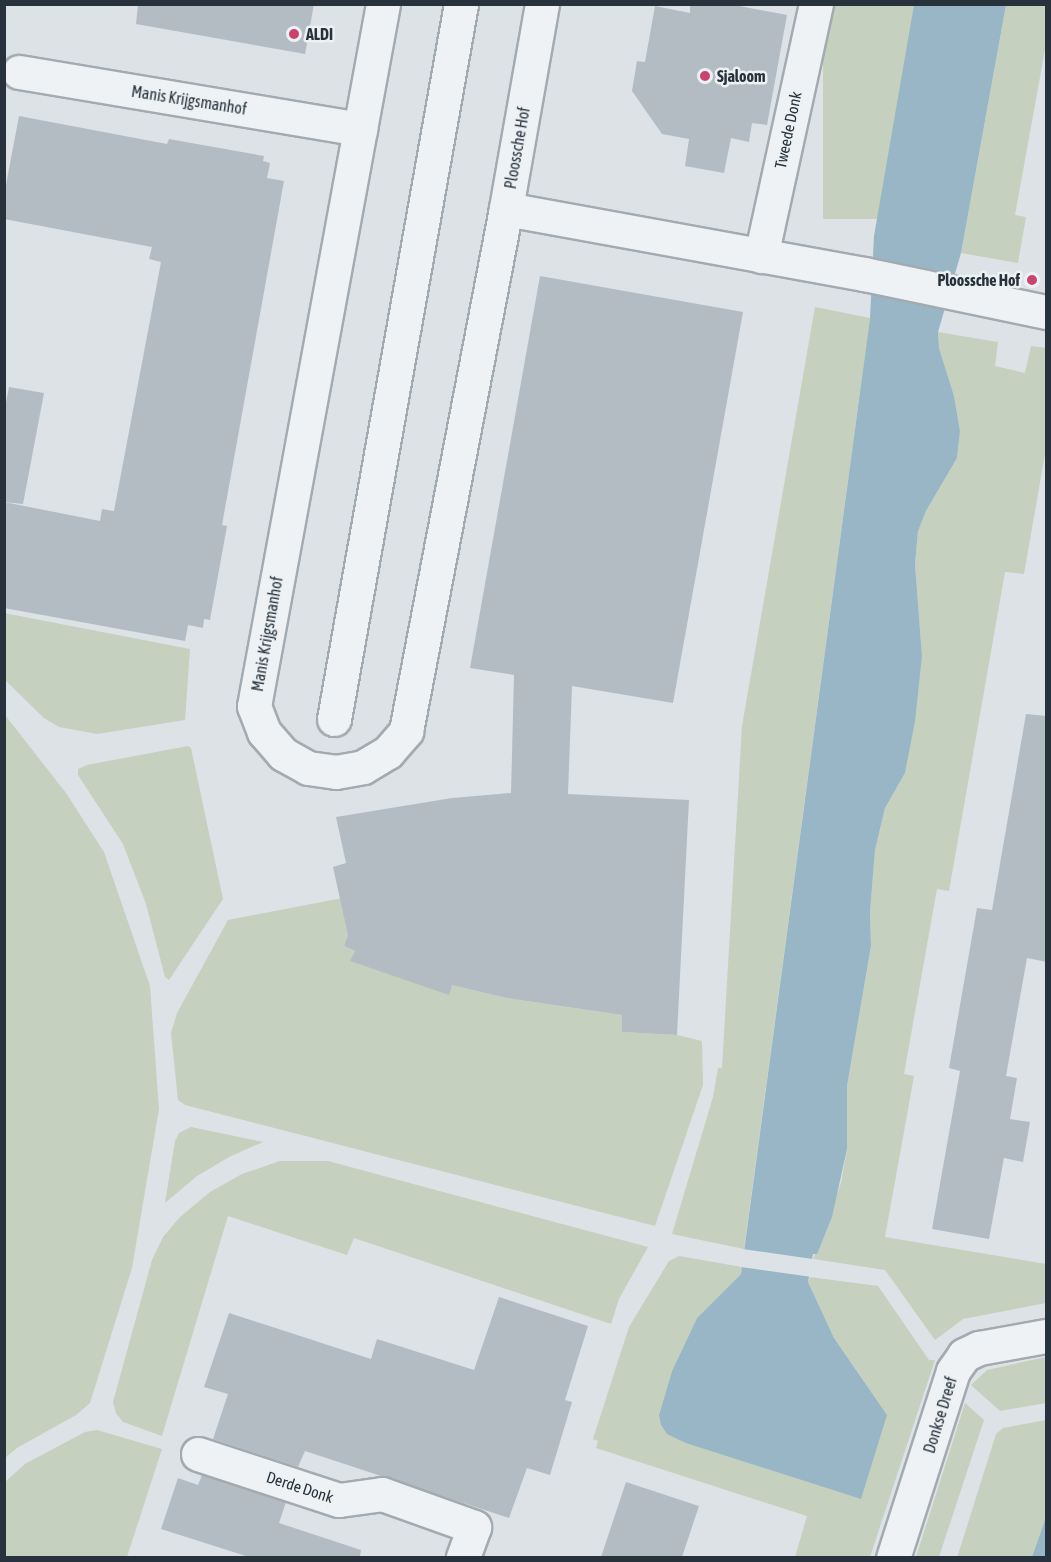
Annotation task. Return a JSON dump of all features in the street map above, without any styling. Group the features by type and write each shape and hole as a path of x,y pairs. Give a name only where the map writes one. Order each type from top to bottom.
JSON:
{"street":[{"name":"Manis Krijgsmanhof","path":"383,4 254,706 264,732 283,754 308,768 336,772 363,767 388,752 406,730 506,209"},
{"path":"334,719 461,4"},
{"name":"Ploossche Hof","path":"542,4 506,209 864,274 1047,312"},
{"name":"Tweede Donk","path":"761,256 816,4"},
{"name":"Manis Krijgsmanhof","path":"19,72 360,129"},
{"name":"Donkse Dreef","path":"893,1557 953,1371 964,1356 980,1348 1047,1336"},
{"name":"Derde Donk","path":"198,1455 339,1500 382,1494 474,1527 463,1557"}],"green space":[{"path":"823,5 914,5 914,219 823,219"},
{"path":"1006,5 1046,5 1046,44 1015,215 1026,217 1018,263 961,253"},
{"path":"815,307 870,318 744,1249 672,1234 713,1097 718,1068 722,1068 742,726"},
{"path":"938,332 998,342 995,366 1025,373 1031,346 1046,348 1046,448 1024,574 1005,572 949,891 937,889 904,1074 914,1076 885,1237 1046,1264 1046,1303 963,1319 935,1340 885,1270 813,1259 841,1183 847,1149 847,1086 871,946 870,912 875,850 885,808 905,773 922,656 915,564 918,531 926,511 957,458 960,431 954,396 939,348"},
{"path":"4,613 190,649 185,720 97,734 59,727 44,718 5,680"},
{"path":"5,715 66,793 104,852 150,986 159,1109 132,1268 90,1403 76,1415 17,1448 5,1458"},
{"path":"188,746 191,748 223,899 169,980 165,977 146,904 123,844 78,775 78,769 87,765"},
{"path":"353,896 362,900 344,946 355,951 351,960 507,998 622,1015 622,1032 677,1035 702,1041 703,1085 655,1226 185,1105 178,1100 171,1033 177,1013 228,920"},
{"path":"191,1127 263,1142 229,1157 197,1176 165,1203 175,1141 179,1133"},
{"path":"280,1161 328,1161 648,1247 619,1299 611,1324 354,1238 347,1255 228,1216 162,1436 123,1422 116,1413 113,1402 152,1260 163,1237 180,1217 210,1192 242,1174"},
{"path":"679,1256 742,1267 741,1274 697,1318 672,1371 659,1415 887,1415 834,1338 808,1282 810,1277 878,1286 929,1360 935,1360 870,1557 795,1557 807,1516 596,1448 598,1441 593,1439 629,1327 669,1261"},
{"path":"1046,1357 1046,1403 1000,1411 971,1385 987,1370"},
{"path":"965,1403 984,1420 939,1557 916,1557"},
{"path":"1046,1420 1046,1517 1032,1557 957,1558 996,1434 1003,1428"},
{"path":"97,1430 162,1449 127,1557 5,1557 5,1482 25,1464 85,1432"}],"water":[{"path":"914,5 1006,5 961,253 938,332 939,348 954,396 960,431 957,458 926,511 918,531 915,564 922,656 915,721 905,773 885,808 875,850 870,912 871,946 847,1086 847,1149 832,1217 817,1254 813,1254 808,1282 834,1338 887,1415 861,1499 686,1443 667,1434 661,1425 659,1415 672,1371 697,1318 741,1274 870,318 874,236"},
{"path":"1046,1517 1046,1557 1032,1557"}],"pier":[{"path":"742,1249 816,1259 814,1277 739,1267"}],"building":[{"path":"138,4 314,4 305,54 136,24"},
{"name":"Sjaloom","path":"690,4 729,4 787,15 767,125 752,123 749,142 731,138 724,173 685,166 689,139 662,134 632,91 637,61 645,62 655,6 690,13"},
{"path":"19,116 167,144 169,139 264,156 263,161 270,163 267,178 284,181 222,525 227,526 210,620 204,619 203,628 188,625 185,641 4,608 4,502 100,521 102,509 114,511 161,262 149,259 152,247 4,219 4,195"},
{"path":"540,276 743,312 673,703 572,686 568,794 689,800 677,1035 622,1032 622,1015 507,998 452,985 449,995 350,961 355,951 344,946 348,935 333,867 346,863 336,817 452,798 511,793 514,675 470,668"},
{"path":"9,387 44,393 23,504 4,502 4,412"},
{"path":"1026,714 1047,716 1047,962 1027,958 1006,1076 1017,1078 1010,1119 1030,1122 1023,1162 1004,1158 989,1239 932,1229 960,1071 949,1068 977,908 992,910"},
{"path":"499,1297 588,1326 565,1400 572,1402 550,1475 527,1468 509,1518 305,1451 298,1467 213,1439 228,1394 204,1387 229,1313 371,1359 377,1339 474,1370"},
{"path":"202,1475 286,1502 279,1523 361,1550 360,1557 249,1557 161,1529 178,1478 198,1485"},
{"path":"626,1482 699,1506 682,1557 601,1557"}],"place":[{"name":"ALDI","path":"294,34"},
{"name":"Sjaloom","path":"705,76"},
{"name":"Ploossche Hof","path":"1032,280"}]}
